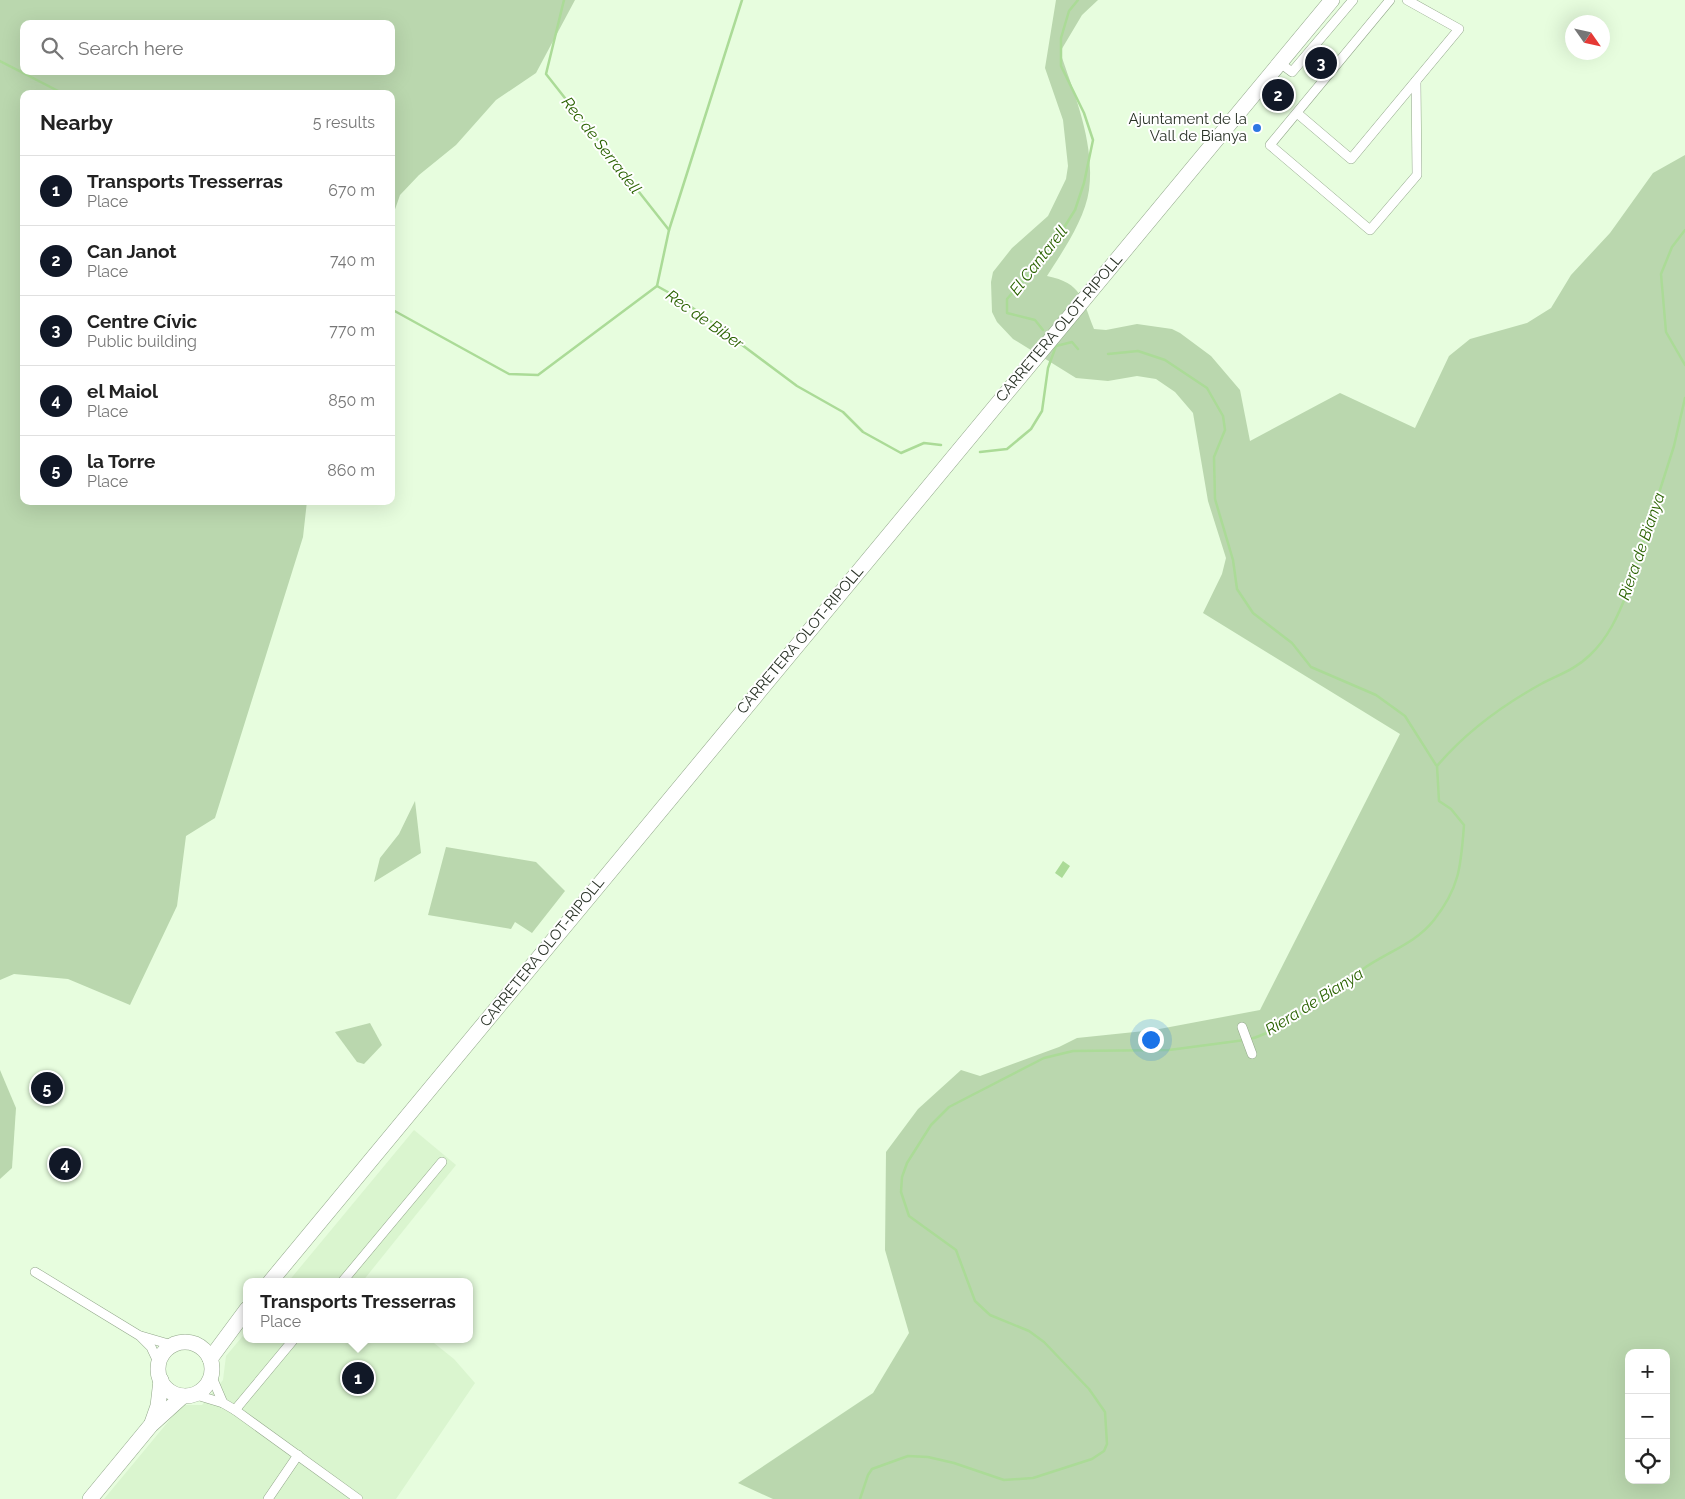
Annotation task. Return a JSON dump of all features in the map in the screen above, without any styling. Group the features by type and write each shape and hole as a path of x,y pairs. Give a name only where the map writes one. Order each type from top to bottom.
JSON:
{"main road":[{"name":"CARRETERA OLOT-RIPOLL","path":"273,1278 1332,0"},
{"path":"210,1359 243,1314"},
{"path":"197,1345 212,1340 235,1324"},
{"path":"90,1499 151,1425 188,1395 204,1387 211,1375 210,1359 206,1352 197,1345 184,1342 172,1345 162,1355 159,1364 161,1380 158,1406 151,1425"},
{"path":"161,1380 171,1392 188,1395"}],"street":[{"path":"1280,63 1292,72 1353,0"},
{"path":"1390,0 1270,145 1370,230 1417,175 1416,81"},
{"path":"1297,113 1351,158 1459,28 1407,0"},
{"path":"1242,1027 1252,1054"},
{"path":"345,1278 442,1162"},
{"path":"35,1272 140,1336 151,1347 159,1364"},
{"path":"140,1336 172,1345"},
{"path":"235,1410 291,1343"},
{"path":"211,1375 223,1403"},
{"path":"188,1395 223,1403 235,1410 358,1499"},
{"path":"268,1499 298,1455"}],"shaded area":[{"path":"0,0 575,0 536,73 496,100 456,145 419,175 400,195 395,209 395,90 20,90 20,505 307,505 303,537 215,818 186,836 177,906 130,1005 68,979 14,974 0,980"},
{"path":"1056,0 1098,0 1082,15 1060,52 1086,137 1090,172 1089,190 1087,201 1078,223 1047,276 1059,279 1074,288 1083,301 1094,329 1106,330 1137,324 1172,329 1211,356 1240,390 1250,441 1340,393 1415,428 1449,356 1470,339 1527,323 1551,308 1571,275 1610,233 1653,173 1685,155 1685,1499 773,1499 738,1483 873,1393 909,1333 885,1250 886,1152 918,1109 961,1070 980,1076 1059,1047 1077,1038 1154,1030 1260,1010 1400,734 1203,613 1222,574 1226,558 1208,501 1193,413 1175,392 1156,379 1137,376 1108,381 1076,378 1013,339 997,322 992,312 991,282 993,272 1012,248 1048,216 1066,179 1068,166 1063,120 1045,68"},
{"path":"415,801 421,853 374,882 380,858 399,834"},
{"path":"446,847 536,862 565,891 532,933 515,922 511,929 428,915"},
{"path":"1063,861 1070,866 1062,878 1055,873"},
{"path":"370,1023 382,1045 364,1064 357,1062 335,1032"},
{"path":"0,1070 16,1108 12,1168 0,1179"},
{"path":"414,1130 456,1165 365,1278 291,1278"},
{"path":"243,1336 243,1343 434,1343 454,1359 475,1383 396,1499 104,1499 182,1405 202,1405 223,1380 226,1356"}],"waterway":[{"name":"Rec de Serradell","path":"564,0 546,74 669,230 657,286"},
{"path":"669,230 742,0"},
{"name":"El Cantarell","path":"1043,330 1035,320 1007,313 1007,299 1048,253 1075,210 1084,183 1093,140 1084,113 1061,66 1061,38 1069,11 1078,0"},
{"name":"Rec de Biber","path":"0,61 20,71"},
{"name":"Rec de Biber","path":"27,75 56,90"},
{"name":"Riera de Bianya","path":"1685,230 1672,247 1661,274 1666,332 1685,365"},
{"name":"Rec de Biber","path":"395,311 509,374 538,375 657,286 682,300 797,386 843,412 863,432 901,453 924,443 941,445"},
{"name":"Rec de Serradell","path":"980,452 1007,449 1031,429 1042,411 1048,368 1056,346 1072,342 1078,349"},
{"name":"Rec de Serradell","path":"1108,354 1138,351 1165,360 1207,388 1223,416 1225,430 1214,457 1215,499 1233,560 1237,589 1253,613 1292,643 1311,667 1376,695 1405,716 1436,765"},
{"name":"Riera de Bianya","path":"1250,1039 1263,1035 1292,1019 1372,963 1410,942 1434,920 1443,908 1458,875 1464,825 1451,809 1439,801 1437,766 1472,731 1499,710 1585,660 1607,634 1627,593 1674,446 1685,398"},
{"name":"Riera de Bianya","path":"860,1499 872,1469 908,1456 928,1457 954,1463 1004,1480 1033,1478 1092,1459 1104,1451 1107,1444 1105,1412 1089,1389 1044,1342 1029,1331 990,1315 975,1301 956,1250 909,1216 901,1192 902,1177 907,1163 931,1125 949,1107 1044,1058 1073,1051 1169,1050 1245,1040"}],"place":[{"name":"Centre Cívic","path":"1321,63"},
{"name":"Can Janot","path":"1278,95"},
{"name":"Ajuntament de la Vall de Bianya","path":"1257,128"},
{"name":"la Torre","path":"47,1088"},
{"name":"el Maiol","path":"65,1164"},
{"name":"Transports Tresserras","path":"358,1378"}]}
